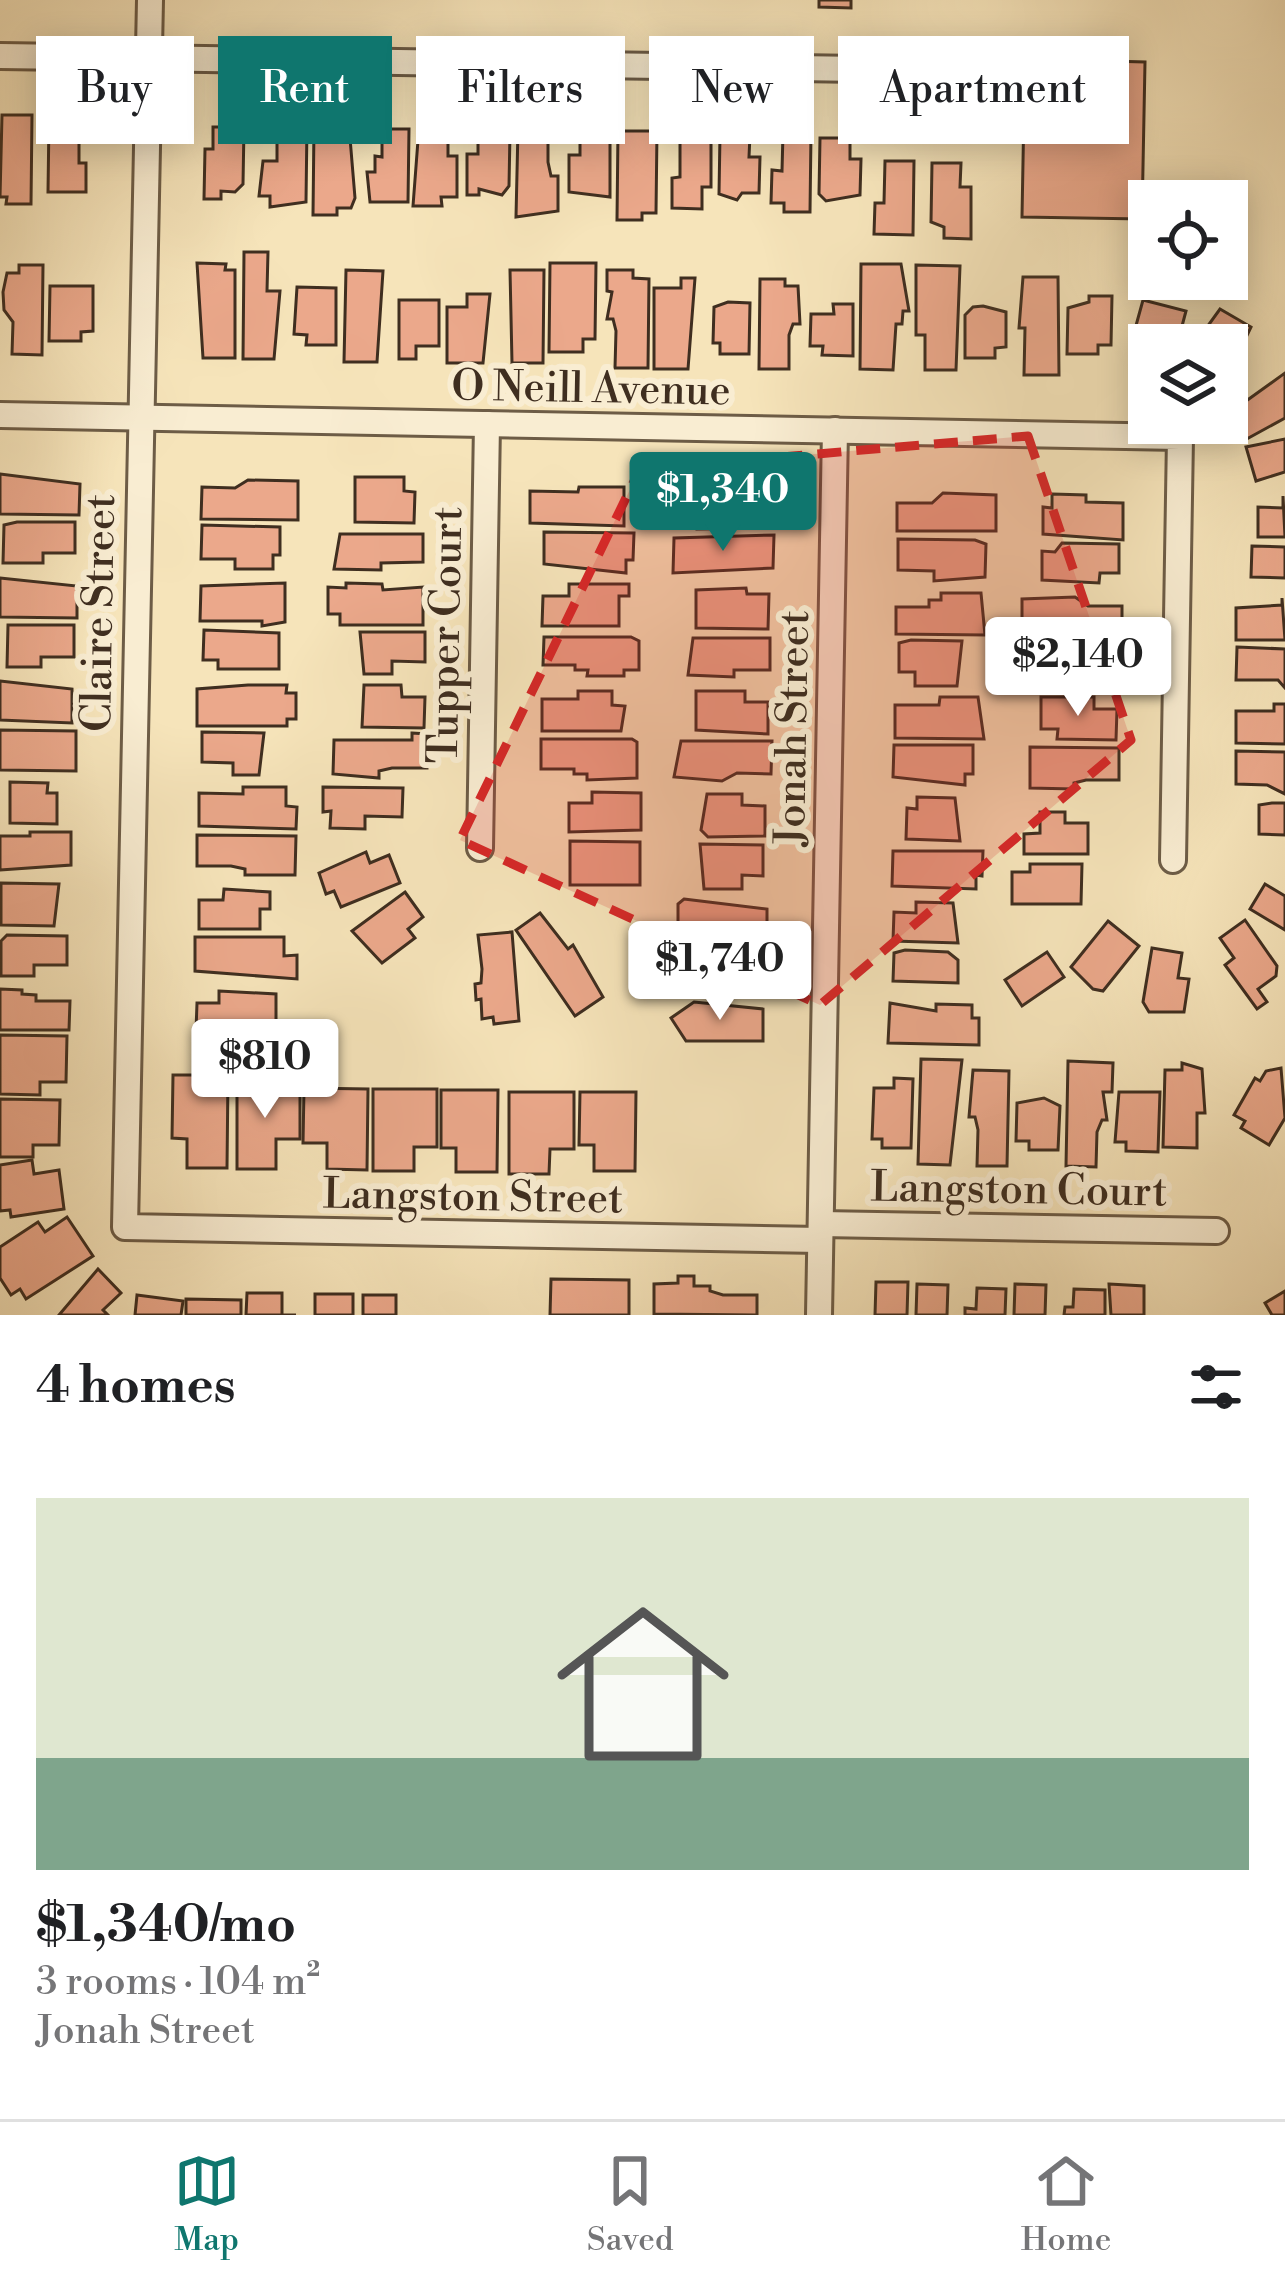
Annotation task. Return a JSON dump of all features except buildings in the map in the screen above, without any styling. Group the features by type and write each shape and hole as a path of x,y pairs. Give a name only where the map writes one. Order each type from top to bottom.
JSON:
{"street":[{"name":"Claire Street","path":"148,36 151,0"},
{"path":"0,56 36,56"},
{"path":"194,59 838,69"},
{"name":"Claire Street","path":"125,1227 145,144"},
{"name":"O Neill Avenue","path":"0,416 1180,437 1173,860"},
{"name":"Tupper Court","path":"479,848 487,424"},
{"name":"Jonah Street","path":"819,1315 835,430"},
{"name":"Langston Street","path":"125,1227 820,1232"},
{"name":"Langston Court","path":"820,1232 1216,1231"}],"highlighted area":[{"path":"1028,436 1131,740 820,1005 460,840 640,469"}]}
